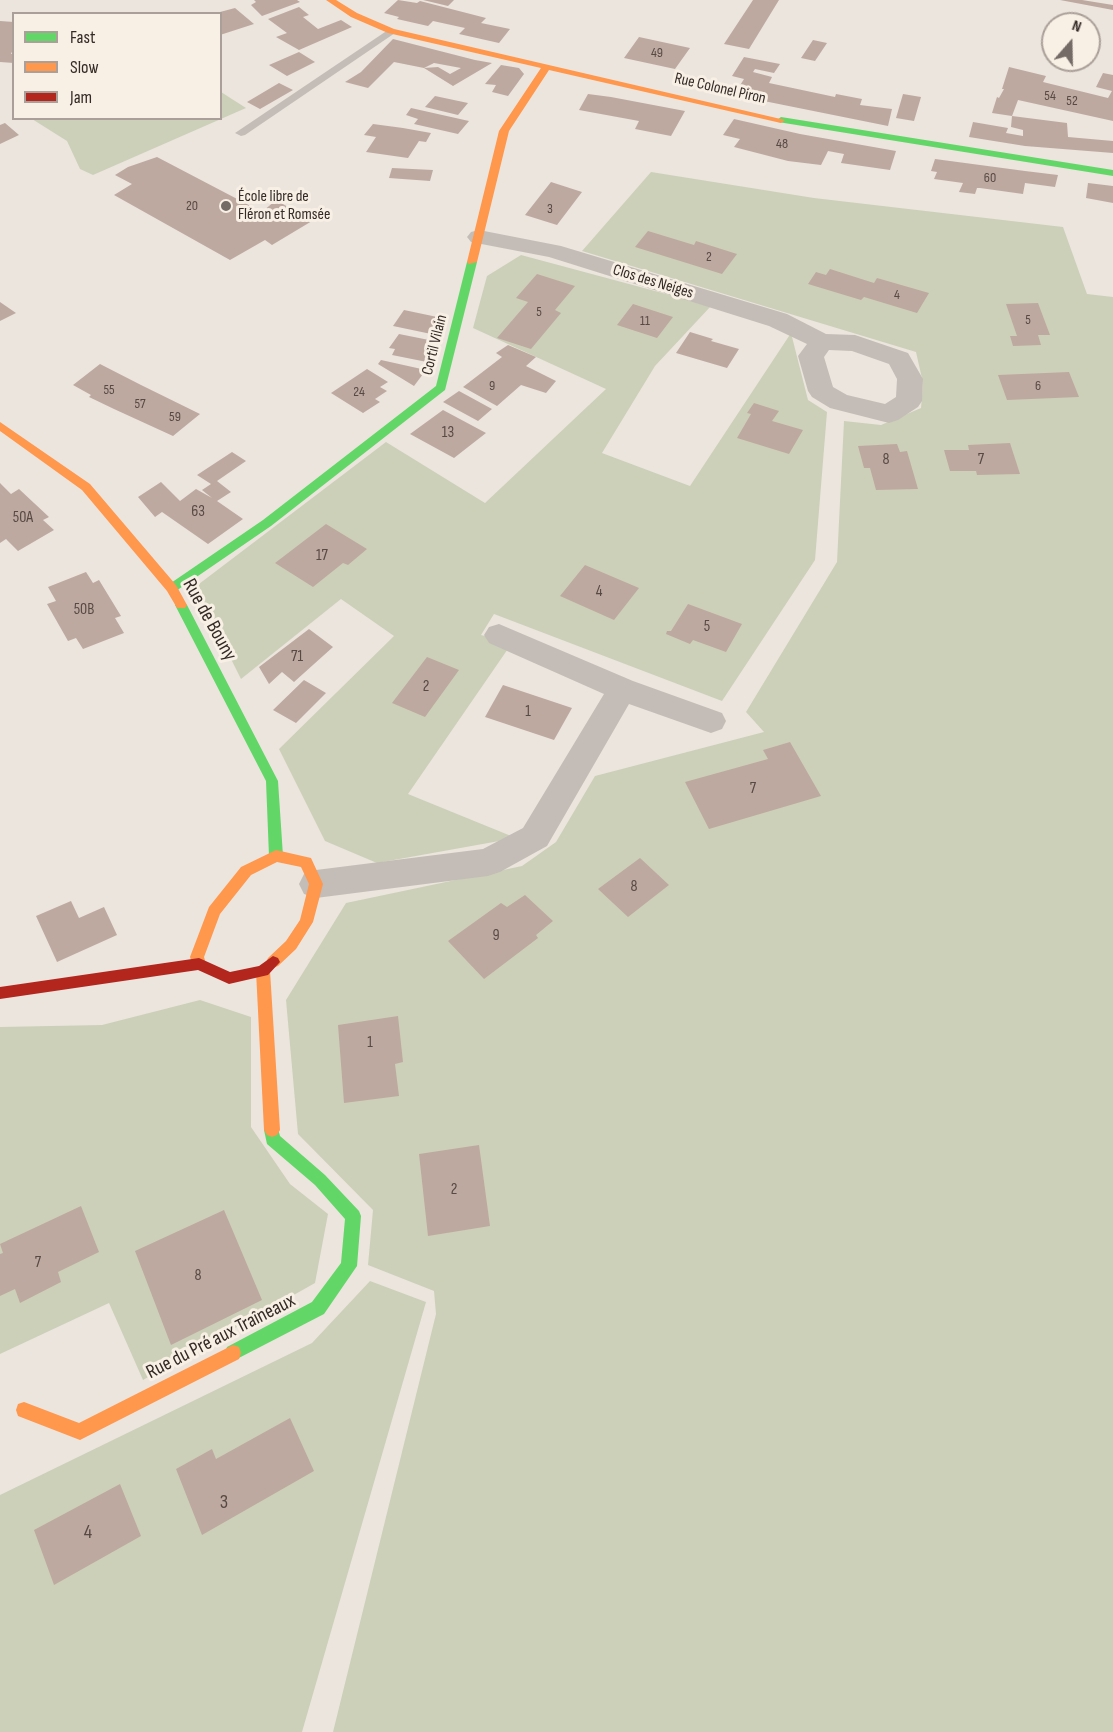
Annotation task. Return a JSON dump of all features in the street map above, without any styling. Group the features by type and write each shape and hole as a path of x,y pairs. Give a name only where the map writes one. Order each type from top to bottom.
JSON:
{"street":[{"name":"Rue Colonel Piron","path":"330,0 354,15 391,31 768,117 1113,173"},
{"name":"Cortil Vilain","path":"172,588 267,523 441,388 504,131 547,66"},
{"name":"Clos des Neiges","path":"479,237 564,254 778,321 822,342"},
{"name":"Rue de Bouny","path":"0,426 86,487 172,588 272,781 276,856"},
{"path":"499,635 622,688 711,721"},
{"path":"316,884 488,862 535,837 622,688"},
{"path":"0,993 199,964 229,978 263,971 291,945 306,922 316,884 306,862 276,856 246,871 214,911 197,957 199,964"},
{"name":"Rue du Pré aux Traîneaux","path":"24,1410 80,1432 318,1308 349,1266 353,1216 320,1180 272,1139 263,971"}],"lane":[{"path":"241,133 391,31"}],"green space":[{"path":"222,93 246,108 222,119"},
{"path":"34,120 219,120 93,175 80,169 67,141"},
{"path":"651,172 814,198 1063,227 1087,294 1113,297 1113,1732 333,1732 436,1314 434,1291 368,1265 373,1210 298,1134 286,1000 346,903 522,866 556,842 595,776 764,732 746,712 837,562 844,421 881,425 921,408 923,383 916,352 582,251"},
{"path":"521,255 711,306 655,366 602,453 690,486 791,333 808,400 827,412 815,560 722,701 494,614 481,635 512,643 408,794 516,838 377,863 325,841 279,749 394,636 341,599 241,679 195,587 386,442 485,503 606,389 473,328 487,276"},
{"path":"200,1000 251,1017 251,1127 290,1184 328,1214 315,1283 143,1380 109,1303 0,1354 0,1027 102,1025"},
{"path":"370,1281 426,1302 302,1732 0,1732 0,1495 312,1343"}],"building":[{"path":"254,0 297,0 300,2 262,16 251,5 256,2"},
{"path":"398,0 417,3 420,1 486,18 481,23 510,29 499,43 459,34 465,28 433,21 428,26 397,19 399,17 384,13"},
{"path":"423,0 454,0 448,6"},
{"path":"753,0 779,0 749,49 724,44"},
{"path":"1060,0 1082,0 1113,5 1113,10"},
{"path":"299,7 309,15 303,17 318,29 341,20 352,27 299,50 276,37 287,33 268,19"},
{"path":"235,8 254,24 222,34 222,12 220,12"},
{"path":"0,21 12,22 12,63 0,62"},
{"path":"639,37 690,48 675,69 624,58"},
{"path":"393,39 492,63 453,86 424,68 394,62 368,88 345,82 361,72","holes":["434,63 461,68 450,74 438,67 424,68"]},
{"path":"813,40 827,43 815,61 801,58"},
{"path":"299,52 315,62 287,76 269,65"},
{"path":"744,57 780,64 774,73 755,69 753,72 772,77 769,83 835,97 836,94 862,99 860,105 892,109 888,126 734,95 744,79 732,76"},
{"path":"501,65 519,68 524,74 508,96 492,92 496,85 485,84"},
{"path":"1009,67 1046,76 1043,82 1108,98 1112,91 1096,87 1103,73 1113,75 1113,121 1018,100 1012,116 992,113 997,97 999,98 1004,89 1002,89"},
{"path":"279,83 293,90 260,109 247,102"},
{"path":"588,94 685,111 671,136 635,129 639,121 579,110"},
{"path":"903,94 921,97 914,121 896,118"},
{"path":"435,96 468,103 458,115 425,107"},
{"path":"411,108 469,121 458,134 414,124 418,119 406,115"},
{"path":"1012,116 1067,123 1068,137 1113,141 1113,153 1025,146 969,137 973,122 1008,128 1006,133 1023,136 1023,130 1011,127"},
{"path":"734,119 800,134 896,151 890,170 841,163 844,154 828,151 821,165 788,161 734,147 740,139 723,135"},
{"path":"5,123 19,135 0,144 0,125"},
{"path":"373,124 431,133 426,142 419,141 408,158 366,152 376,137 364,135"},
{"path":"157,157 262,212 276,200 312,221 272,245 265,240 230,260 114,195 132,184 115,175 128,167"},
{"path":"935,159 1058,175 1055,187 1025,183 1023,194 980,188 977,188 975,194 959,192 963,183 934,179 937,172 931,171"},
{"path":"392,168 433,170 430,181 389,178"},
{"path":"551,182 582,192 557,225 525,215"},
{"path":"1088,183 1113,186 1113,203 1086,198"},
{"path":"648,231 694,245 696,241 737,254 722,274 635,247"},
{"path":"830,269 874,283 877,278 929,293 917,313 864,297 861,300 808,284 816,272 826,275"},
{"path":"537,274 575,286 555,310 561,313 531,349 497,338 528,302 516,298"},
{"path":"0,302 16,313 0,321"},
{"path":"1038,303 1050,335 1038,335 1041,345 1013,346 1010,336 1017,336 1006,304"},
{"path":"633,304 673,317 657,338 617,325"},
{"path":"404,310 442,318 436,335 393,326"},
{"path":"690,332 739,349 727,368 676,353"},
{"path":"399,334 439,342 427,362 392,355 395,349 389,348"},
{"path":"508,345 536,357 526,366 556,381 546,393 521,385 497,406 463,387 502,357 496,353"},
{"path":"381,360 426,370 414,386 378,364"},
{"path":"100,364 200,414 173,436 89,397 91,395 73,385"},
{"path":"367,369 388,382 380,387 387,391 375,399 380,402 363,413 331,393"},
{"path":"1069,372 1079,397 1007,400 998,375"},
{"path":"459,391 492,409 478,421 443,402"},
{"path":"754,403 779,411 772,421 803,430 789,454 737,438 751,414 747,413"},
{"path":"443,410 486,433 454,458 410,434"},
{"path":"1010,443 1020,474 977,475 976,471 950,471 944,450 969,450 968,445"},
{"path":"897,444 900,452 907,451 918,489 876,490 870,468 864,468 858,446"},
{"path":"232,452 246,461 217,481 231,492 217,501 243,519 208,544 162,512 155,517 138,497 161,482 180,501 196,489 212,498 202,490 211,484 197,475"},
{"path":"0,483 11,494 19,489 49,517 43,520 54,530 18,551 6,539 0,543"},
{"path":"326,524 367,549 348,565 343,563 313,587 275,563"},
{"path":"585,565 639,588 614,620 560,596"},
{"path":"86,572 93,583 99,580 121,616 115,618 124,633 83,649 76,638 68,641 47,604 56,601 48,587"},
{"path":"688,604 742,624 726,652 693,640 690,644 666,634 667,631 671,631"},
{"path":"309,629 333,647 294,682 282,672 269,684 259,667"},
{"path":"427,657 459,670 425,717 392,703"},
{"path":"304,680 326,693 296,723 273,710"},
{"path":"503,685 572,708 554,740 485,717"},
{"path":"790,742 821,796 709,829 685,782 768,759 763,750"},
{"path":"640,858 669,885 628,917 598,889"},
{"path":"525,895 553,921 536,935 538,938 484,979 448,941 501,903 507,907"},
{"path":"71,901 79,918 104,907 117,935 57,962 36,916"},
{"path":"398,1016 403,1062 395,1064 399,1096 344,1103 338,1025"},
{"path":"479,1145 490,1226 428,1236 419,1154"},
{"path":"81,1206 99,1252 58,1272 61,1282 20,1303 15,1289 0,1296 0,1254 3,1253 0,1244"},
{"path":"224,1210 262,1300 171,1345 135,1251"},
{"path":"290,1418 314,1471 202,1535 176,1469 212,1449 216,1459"},
{"path":"120,1484 141,1536 54,1585 34,1530"}],"traffic: fast":[{"path":"781,120 1113,173"},
{"path":"172,588 267,523 441,388 472,262"},
{"path":"181,605 272,781 276,856"},
{"path":"233,1353 318,1308 349,1266 353,1216 320,1180 272,1139 272,1130"}],"traffic: slow":[{"path":"330,0 354,15 391,31 781,120"},
{"path":"472,262 504,131 547,66"},
{"path":"0,426 86,487 172,588 181,605"},
{"path":"199,964 197,957 214,911 246,871 276,856 306,862 316,884 306,922 291,945 273,962"},
{"path":"263,971 272,1130"},
{"path":"24,1410 80,1432 233,1353"}],"traffic: jam":[{"path":"0,993 199,964 229,978 263,971 273,962"}],"place":[{"name":"École libre de Fléron et Romsée","path":"226,206"}]}
